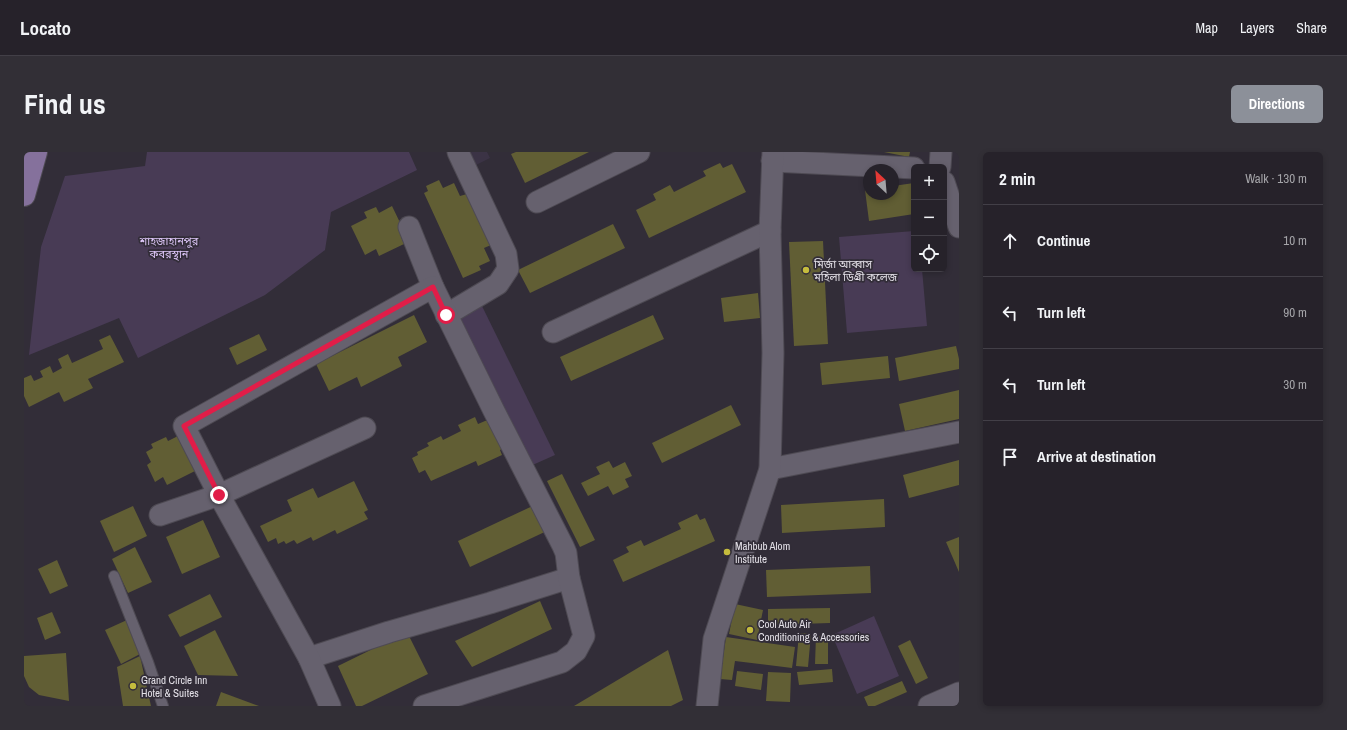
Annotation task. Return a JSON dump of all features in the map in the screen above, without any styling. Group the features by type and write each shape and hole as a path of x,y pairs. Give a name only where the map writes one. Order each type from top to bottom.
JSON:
{"main road":[{"path":"24,195 36,152"}],"street":[{"path":"446,315 498,284 508,269 506,254 458,152"},
{"path":"537,202 639,152"},
{"path":"940,164 941,152"},
{"path":"707,706 714,639 770,469 773,353 770,231 772,156 911,168"},
{"path":"947,191 959,228"},
{"path":"409,227 446,315 564,546 569,578 584,636 576,651 562,662 424,706"},
{"path":"553,332 770,231"},
{"path":"330,706 309,658 219,495 184,426 433,287"},
{"path":"160,515 219,495 365,428"},
{"path":"770,469 959,432"},
{"path":"309,658 389,632 490,603 569,578"},
{"path":"929,706 959,693"}],"lane":[{"path":"114,576 148,662 163,706"}],"shaded area":[{"path":"464,152 487,152 490,158 472,167"}],"green space":[{"name":"শাহজাহানপুর কবরস্থান","path":"147,152 409,152 417,170 331,212 325,250 265,295 138,358 119,318 29,355 41,247 65,176 145,166"},
{"path":"911,231 911,272 922,272 927,326 847,333 839,237"},
{"path":"481,304 555,455 528,467 458,315"},
{"path":"874,616 899,676 857,694 832,635"}],"building":[{"path":"516,152 589,152 525,183 511,154"},
{"path":"884,152 910,152 909,157"},
{"path":"720,163 723,168 732,164 746,192 649,238 636,210 656,200 653,194 670,185 674,192 706,176 703,171"},
{"path":"439,180 443,188 454,183 460,196 467,194 491,245 484,248 490,261 479,266 481,270 463,278 424,193 428,191 426,186"},
{"path":"911,183 911,214 869,221 866,200 899,200 899,185"},
{"path":"392,206 406,235 401,237 404,244 379,256 376,249 365,255 351,226 367,218 364,212 376,207 379,213"},
{"path":"613,224 625,248 530,293 518,270"},
{"path":"823,241 828,344 794,346 789,242"},
{"path":"758,293 760,318 724,322 721,298"},
{"path":"414,315 427,342 398,357 402,366 361,387 357,377 329,391 316,364"},
{"path":"653,315 664,339 571,381 560,357"},
{"path":"259,334 267,350 237,365 229,348"},
{"path":"110,335 124,362 88,379 93,388 64,402 59,392 29,407 24,396 24,378 31,375 34,381 43,377 40,371 50,366 53,373 62,368 58,359 68,354 72,363 103,349 99,340"},
{"path":"956,346 959,359 959,369 899,381 895,358"},
{"path":"888,356 890,378 822,385 820,363"},
{"path":"959,390 959,419 905,431 899,404"},
{"path":"731,405 741,425 662,463 652,443"},
{"path":"475,417 478,424 492,418 505,447 500,450 502,455 478,466 476,461 431,481 425,470 419,473 412,458 418,455 417,452 429,446 427,443 441,436 443,440 461,431 458,425"},
{"path":"178,436 195,471 167,485 163,477 155,482 147,465 151,462 146,452 153,448 151,444 166,437 168,441"},
{"path":"959,460 959,485 909,498 903,475"},
{"path":"609,461 613,468 625,462 632,476 625,479 629,487 613,495 608,486 588,496 581,483 600,474 596,467"},
{"path":"562,474 595,540 580,547 547,481"},
{"path":"354,481 368,510 364,512 368,519 337,534 335,530 313,541 311,537 297,544 294,540 286,544 284,541 278,544 276,538 268,542 260,526 292,511 287,500 313,488 318,498"},
{"path":"884,499 885,527 782,533 781,505"},
{"path":"539,503 551,529 470,567 458,541"},
{"path":"133,506 147,536 114,552 100,521"},
{"path":"697,514 700,520 705,518 715,541 623,582 613,560 629,552 626,547 641,540 644,546 681,529 678,523"},
{"path":"203,520 220,557 182,574 166,537"},
{"path":"959,537 959,572 946,542"},
{"path":"135,547 152,582 128,593 112,559"},
{"path":"57,560 68,586 50,594 38,569"},
{"path":"870,566 871,593 767,597 766,570"},
{"path":"210,594 222,617 180,637 168,615"},
{"path":"540,601 552,629 472,667 455,641"},
{"path":"735,604 763,610 757,640 729,634"},
{"path":"830,608 830,623 768,625 768,609"},
{"path":"52,612 61,633 45,640 37,618"},
{"path":"127,620 142,653 121,664 105,630"},
{"path":"215,630 238,676 198,675 184,646"},
{"path":"407,632 428,674 362,706 356,706 338,666"},
{"path":"799,633 811,634 808,667 796,666"},
{"path":"816,636 828,637 828,664 815,664"},
{"path":"726,637 795,647 792,668 735,661 732,680 720,679"},
{"path":"910,640 928,678 916,684 898,646"},
{"path":"668,650 683,700 671,706 574,706"},
{"path":"66,653 69,701 39,695 29,687 24,676 24,656"},
{"name":"Grand Circle Inn Hotel & Suites","path":"140,656 151,706 123,706 117,667"},
{"path":"832,669 833,682 799,685 797,672"},
{"path":"737,671 763,674 761,690 735,686"},
{"path":"768,672 791,673 790,702 766,701"},
{"path":"902,681 907,692 875,706 868,706 864,697"},
{"path":"221,692 259,706 216,706"}],"place":[{"name":"মির্জা আব্বাস মহিলা ডিগ্রী কলেজ","path":"806,270"},
{"name":"Mahbub Alom Institute","path":"727,552"},
{"name":"Cool Auto Air Conditioning & Accessories","path":"750,630"},
{"name":"Grand Circle Inn Hotel & Suites","path":"133,686"}],"route":[{"path":"219,495 184,426 433,287 446,315"}]}
